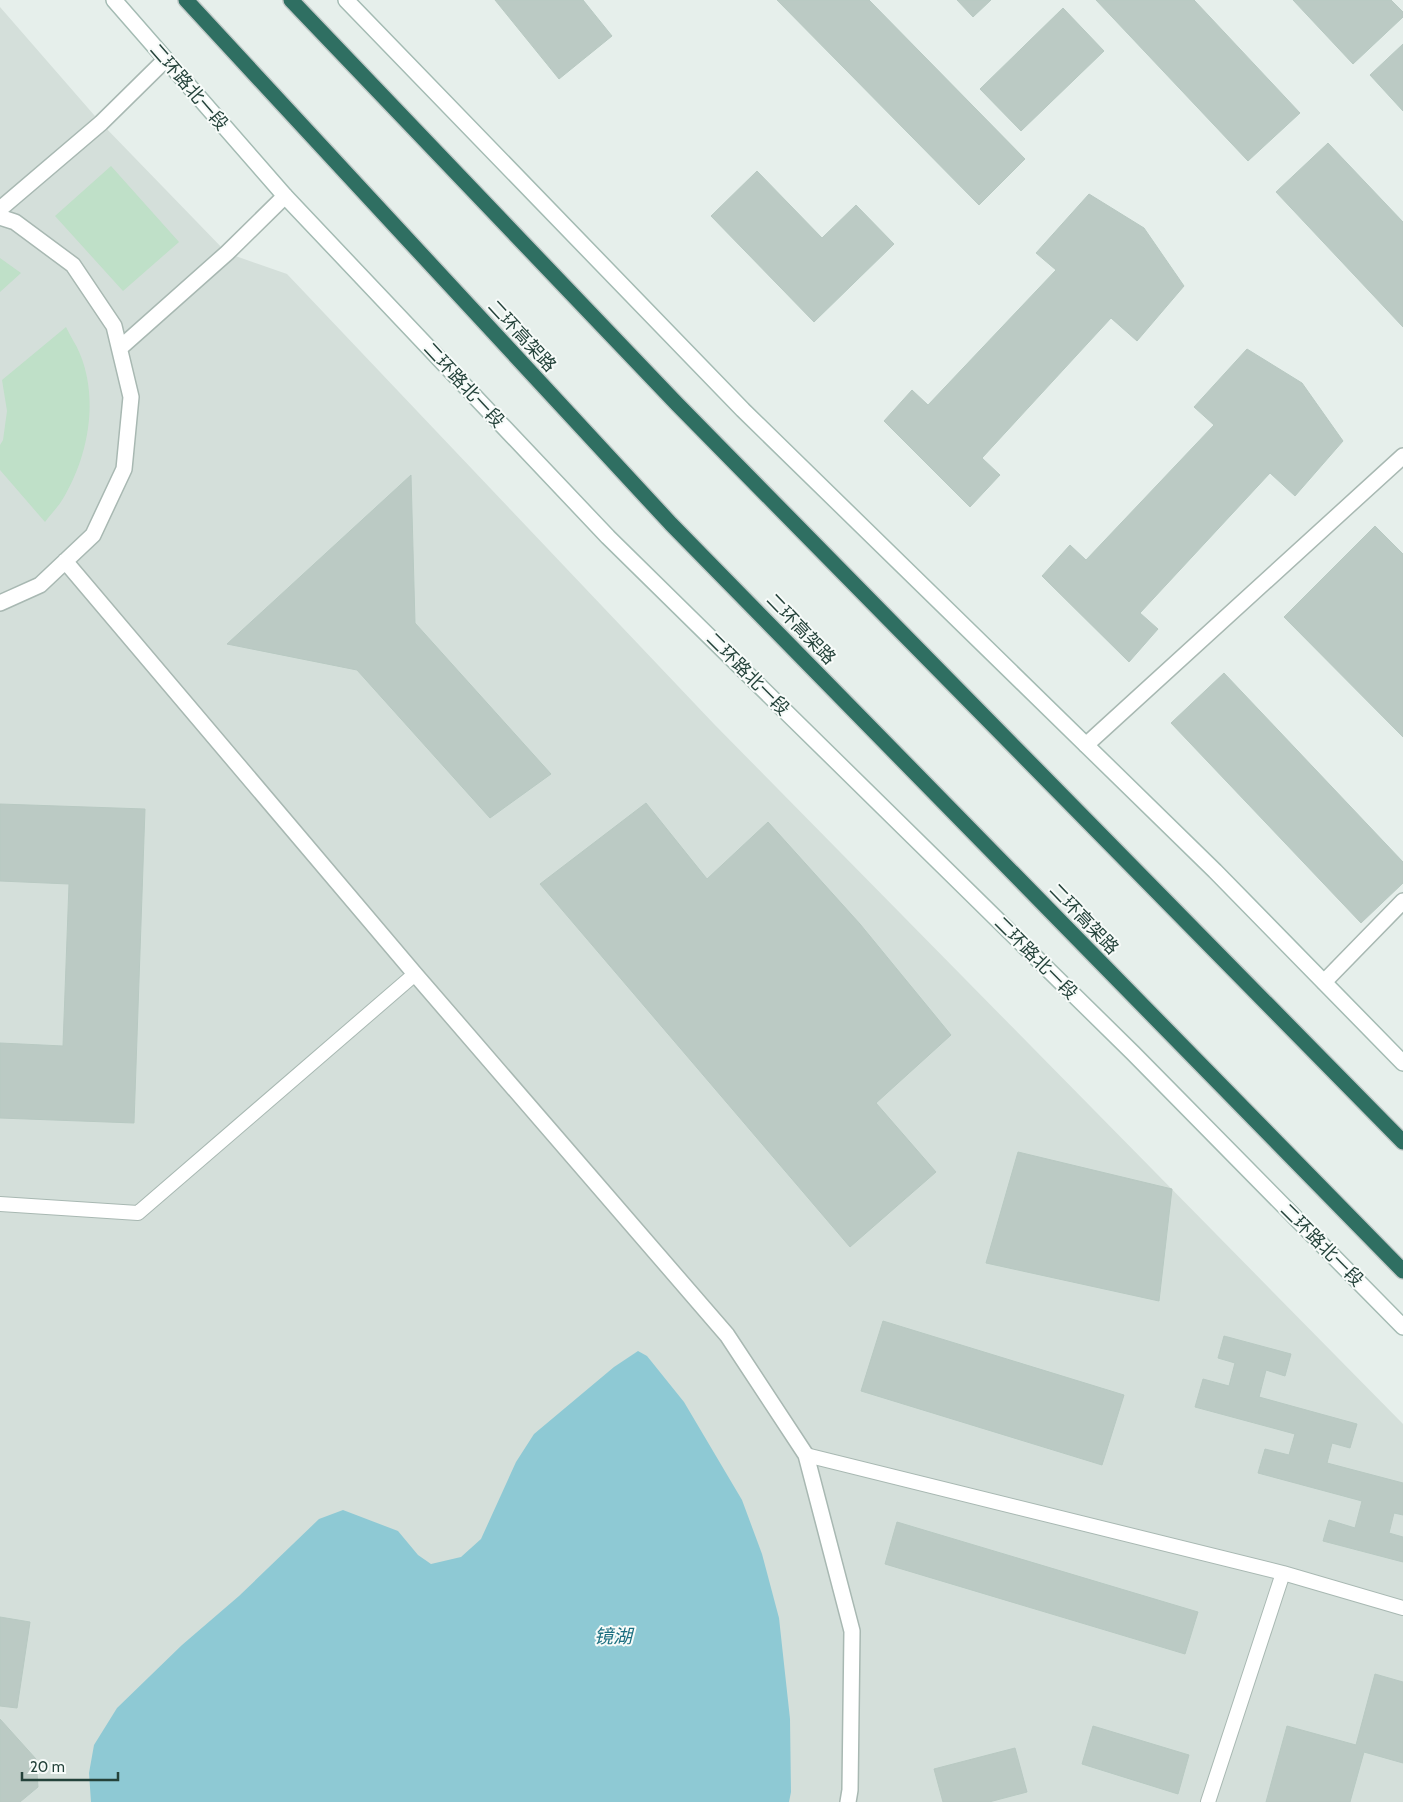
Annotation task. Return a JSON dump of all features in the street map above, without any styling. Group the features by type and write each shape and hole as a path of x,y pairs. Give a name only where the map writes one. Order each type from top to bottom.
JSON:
{"highway":[{"name":"二环高架路","path":"186,0 671,524 1403,1271"},
{"path":"291,0 677,404 1403,1142"}],"main road":[{"name":"二环路北一段","path":"114,0 285,196 608,537 1134,1053 1403,1327"},
{"path":"346,0 743,410 1215,871 1403,1063"},
{"path":"0,209 101,123 165,60"},
{"path":"120,348 227,254 285,196"},
{"path":"0,217 15,222 73,265 114,326 132,397 124,469 93,535 40,585 0,603"},
{"path":"1086,745 1403,456"},
{"path":"65,561 415,974 727,1335 806,1455 852,1631 850,1790 848,1802"},
{"path":"1324,982 1403,901"}],"lane":[{"path":"0,1204 138,1213 415,974"},
{"path":"806,1455 1282,1572 1403,1608"},
{"path":"1208,1802 1282,1572"}],"shaded area":[{"path":"0,7 101,123 227,253 287,274 714,724 1403,1424 1403,1802 0,1802"}],"green space":[{"path":"111,166 179,242 123,291 55,216"},
{"path":"0,258 21,273 0,292"},
{"path":"66,327 78,350 86,372 90,409 85,446 79,464 62,500 45,522 0,470 0,445 3,440 7,411 2,380"}],"water":[{"name":"镜湖","path":"638,1351 647,1356 684,1402 742,1500 762,1554 779,1618 790,1719 791,1792 789,1802 91,1802 89,1773 94,1745 117,1708 182,1645 239,1596 319,1519 343,1510 398,1531 418,1555 431,1564 461,1557 481,1539 516,1462 534,1434 614,1367"}],"building":[{"path":"495,0 583,0 612,36 559,79"},
{"path":"777,0 869,0 1025,159 979,205"},
{"path":"957,0 991,0 973,17"},
{"path":"1096,0 1194,0 1300,113 1248,161"},
{"path":"1293,0 1391,0 1403,12 1403,17 1353,64"},
{"path":"1063,8 1104,51 1021,131 980,89"},
{"path":"1403,44 1403,111 1370,75"},
{"path":"1328,143 1403,222 1403,327 1276,192"},
{"path":"757,171 822,238 856,205 894,244 814,322 711,216"},
{"path":"1089,194 1144,228 1184,286 1137,341 1111,318 982,458 1000,475 970,507 884,421 912,390 928,405 1056,270 1036,253"},
{"path":"1247,349 1302,383 1343,441 1295,496 1270,473 1140,613 1158,629 1129,662 1042,576 1070,545 1086,560 1214,425 1194,407"},
{"path":"411,475 415,623 551,774 490,818 357,670 227,644"},
{"path":"1375,526 1403,554 1403,737 1284,617"},
{"path":"1224,673 1403,862 1403,883 1361,923 1171,723"},
{"path":"646,803 707,879 768,822 860,924 951,1035 876,1103 936,1172 850,1247 540,884"},
{"path":"0,804 145,809 134,1123 0,1118 0,1043 63,1046 69,884 0,881"},
{"path":"1018,1152 1172,1189 1159,1301 986,1263"},
{"path":"883,1321 1124,1395 1102,1465 861,1391"},
{"path":"1224,1336 1291,1354 1285,1376 1266,1370 1259,1397 1357,1424 1350,1448 1332,1443 1327,1463 1403,1483 1403,1515 1394,1513 1389,1533 1403,1537 1403,1562 1323,1541 1329,1520 1355,1528 1362,1501 1258,1473 1265,1449 1289,1455 1295,1434 1195,1407 1203,1379 1229,1386 1235,1363 1218,1358"},
{"path":"897,1522 1198,1612 1185,1654 885,1564"},
{"path":"0,1617 30,1622 17,1708 0,1706"},
{"path":"1375,1674 1403,1682 1403,1763 1364,1752 1350,1802 1266,1802 1287,1726 1356,1745"},
{"path":"0,1719 36,1759 38,1787 20,1802 0,1802"},
{"path":"1093,1726 1189,1755 1178,1794 1082,1764"},
{"path":"1015,1748 1027,1792 989,1802 943,1802 934,1769"}]}
